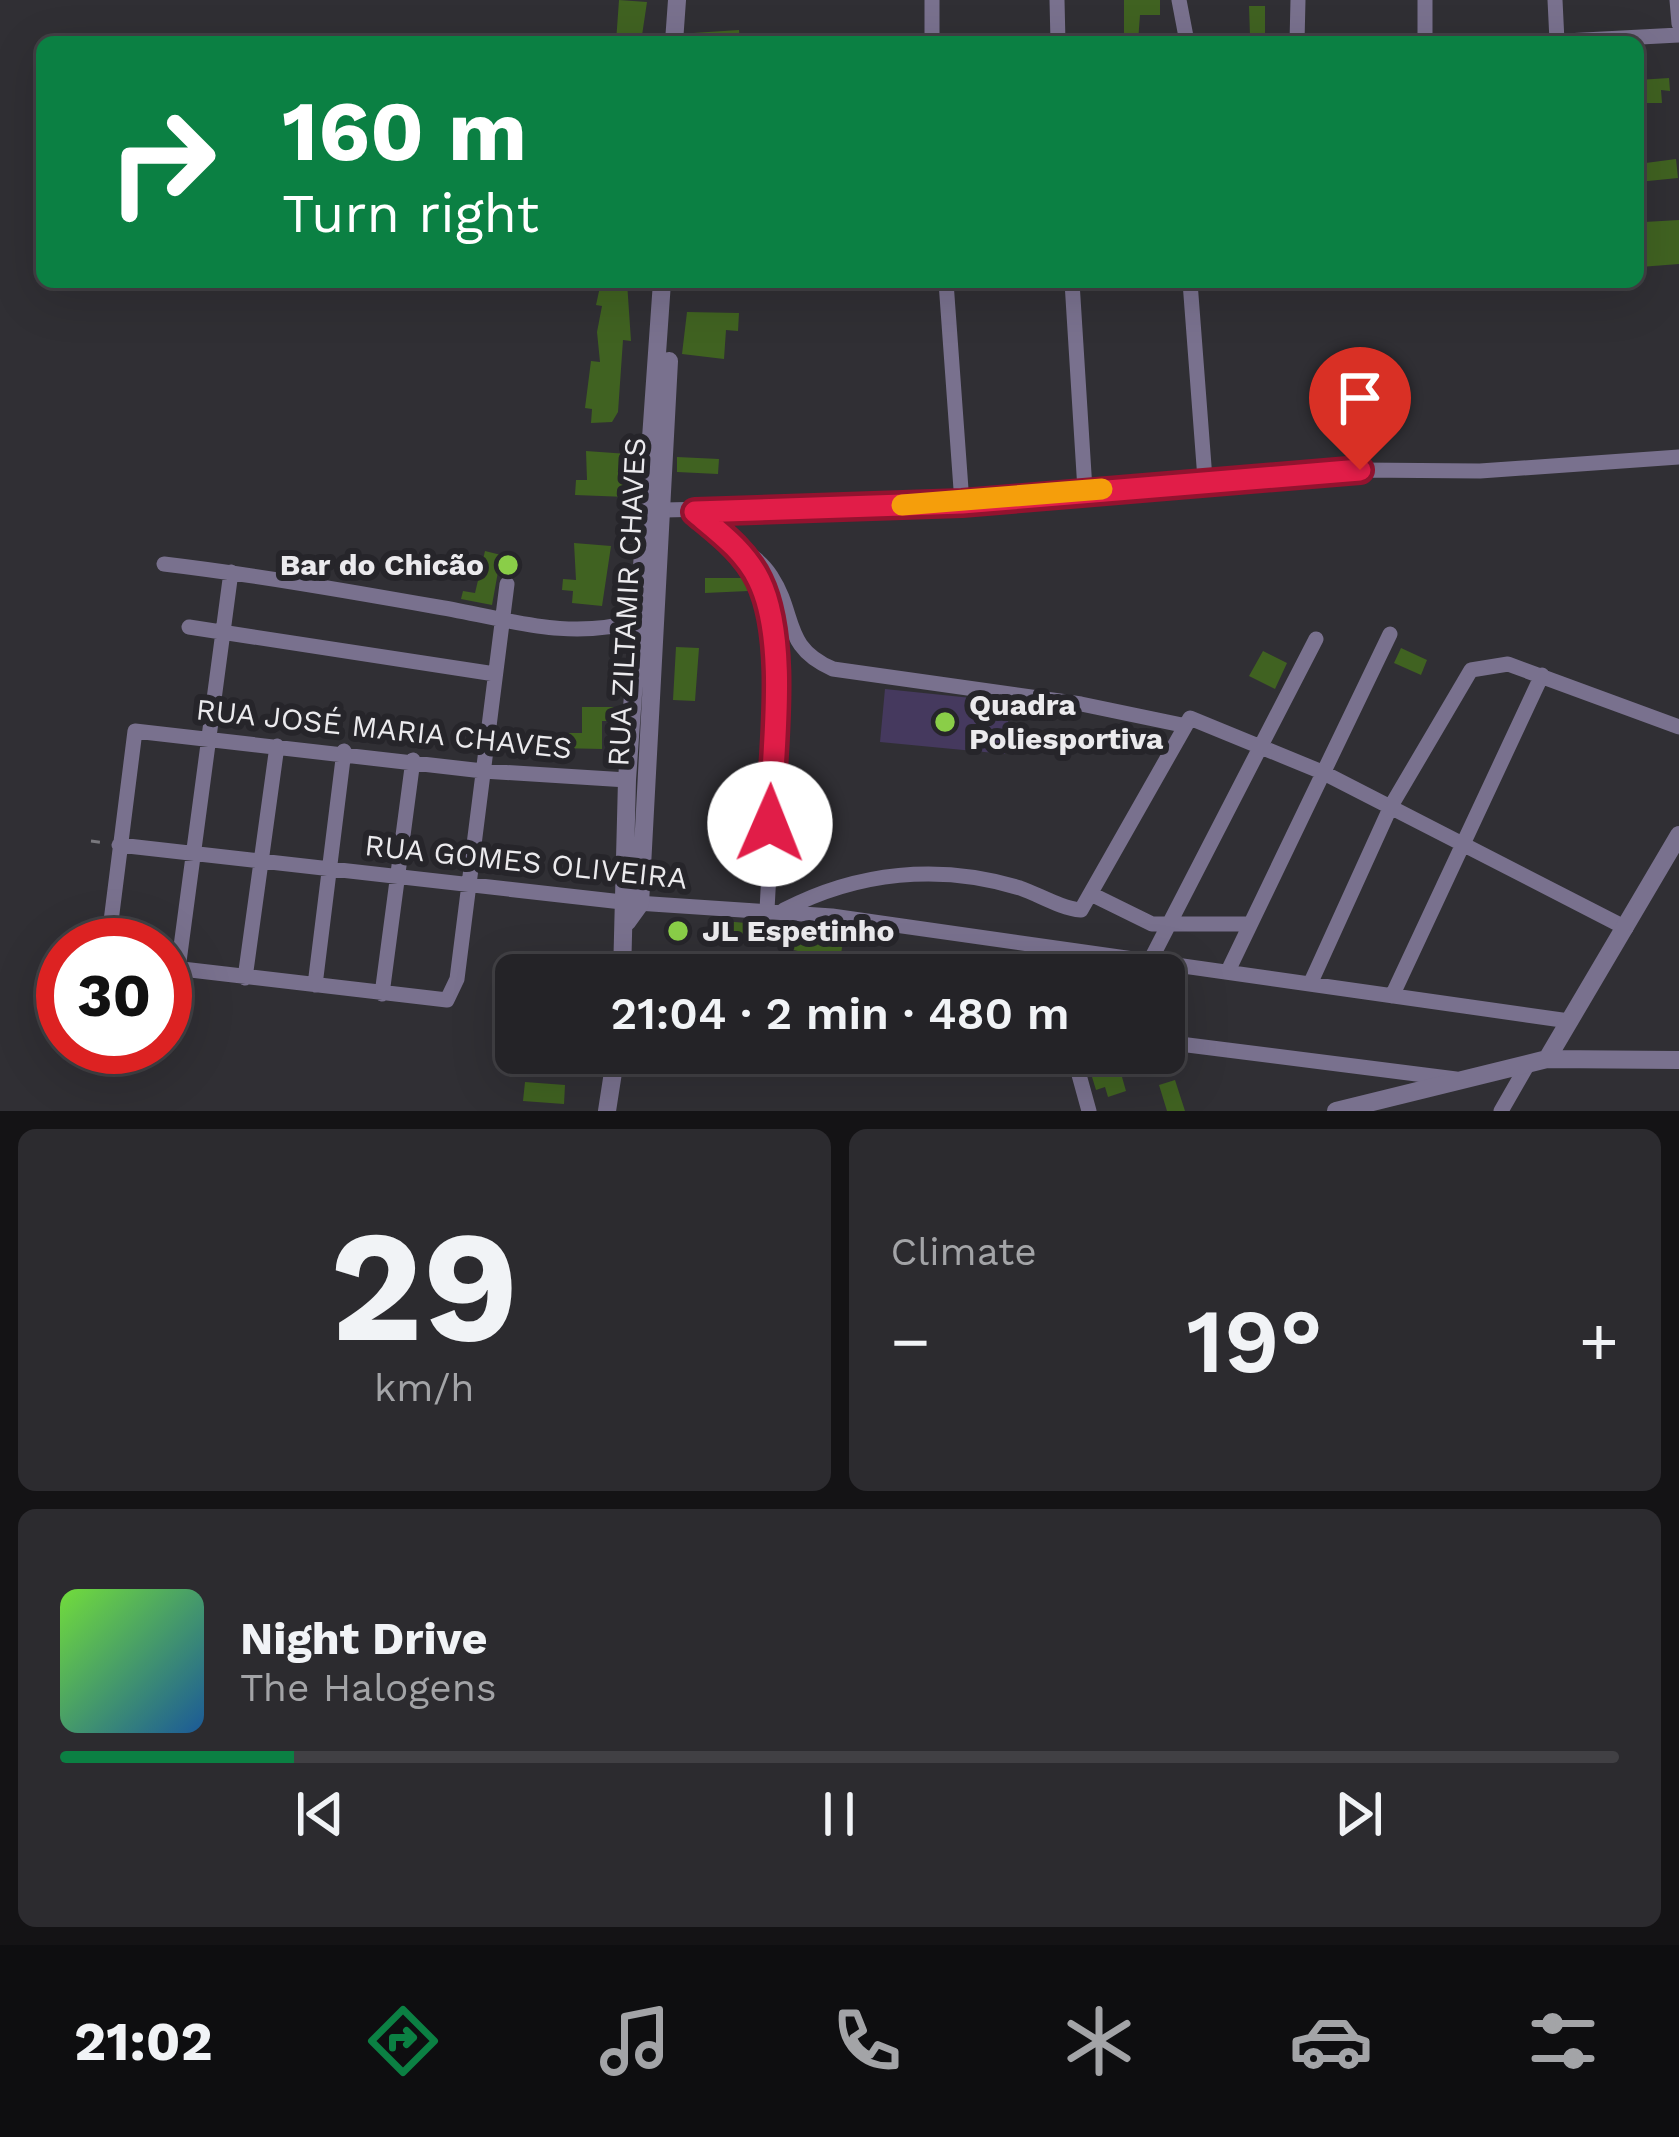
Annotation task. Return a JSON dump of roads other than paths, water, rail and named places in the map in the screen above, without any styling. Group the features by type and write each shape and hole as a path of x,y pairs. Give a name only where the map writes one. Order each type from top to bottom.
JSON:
{"street":[{"path":"674,36 676,0"},
{"path":"686,36 687,0"},
{"path":"932,0 932,36"},
{"path":"1057,0 1058,36"},
{"path":"1179,0 1185,36"},
{"path":"1298,0 1298,36"},
{"path":"1425,0 1425,36"},
{"path":"1555,0 1558,36"},
{"path":"1677,0 1679,25"},
{"path":"1644,37 1679,35"},
{"name":"RUA ZILTAMIR CHAVES","path":"624,954 664,510 658,452 662,288"},
{"name":"RUA ZILTAMIR CHAVES","path":"629,909 627,780 638,621 673,288"},
{"path":"946,288 962,503"},
{"path":"1072,288 1085,490"},
{"path":"1190,288 1205,479"},
{"path":"664,510 962,503 1205,479 1360,470 1480,471 1679,457"},
{"path":"695,512 764,566 775,582 799,649 833,669 1082,704 1182,725"},
{"path":"726,537 765,594 775,670 773,912 854,879 919,874 975,878 1078,911 1093,895 1182,725 1194,718 1322,772 1626,928"},
{"path":"164,564 501,617 563,633 599,632 638,621"},
{"path":"180,918 231,572"},
{"path":"192,971 447,1000 457,980 506,584"},
{"path":"189,627 495,674"},
{"path":"1228,971 1390,634"},
{"path":"1153,954 1316,639"},
{"path":"1311,982 1391,806 1462,678 1490,663 1542,675 1679,727"},
{"path":"1392,996 1542,675"},
{"name":"RUA JOSÉ MARIA CHAVES","path":"119,845 135,731 344,751 483,771 627,780"},
{"path":"244,978 277,746"},
{"path":"315,985 344,751"},
{"path":"382,994 413,760"},
{"path":"1501,1111 1569,1021 1679,835"},
{"path":"110,918 119,845"},
{"name":"RUA GOMES OLIVEIRA","path":"119,845 396,876 629,909 773,912 1089,954"},
{"path":"1093,895 1133,917 1170,924 1249,924"},
{"name":"RUA GOMES OLIVEIRA","path":"1185,966 1569,1021"},
{"path":"1185,1045 1456,1078"},
{"path":"1336,1111 1538,1061 1679,1060"},
{"path":"608,1111 613,1074"},
{"path":"1079,1074 1089,1111"}],"place":[{"name":"Bar do Chicão","path":"508,565"},
{"name":"Quadra Poliesportiva","path":"945,722"},
{"name":"JL Espetinho","path":"678,931"}]}
